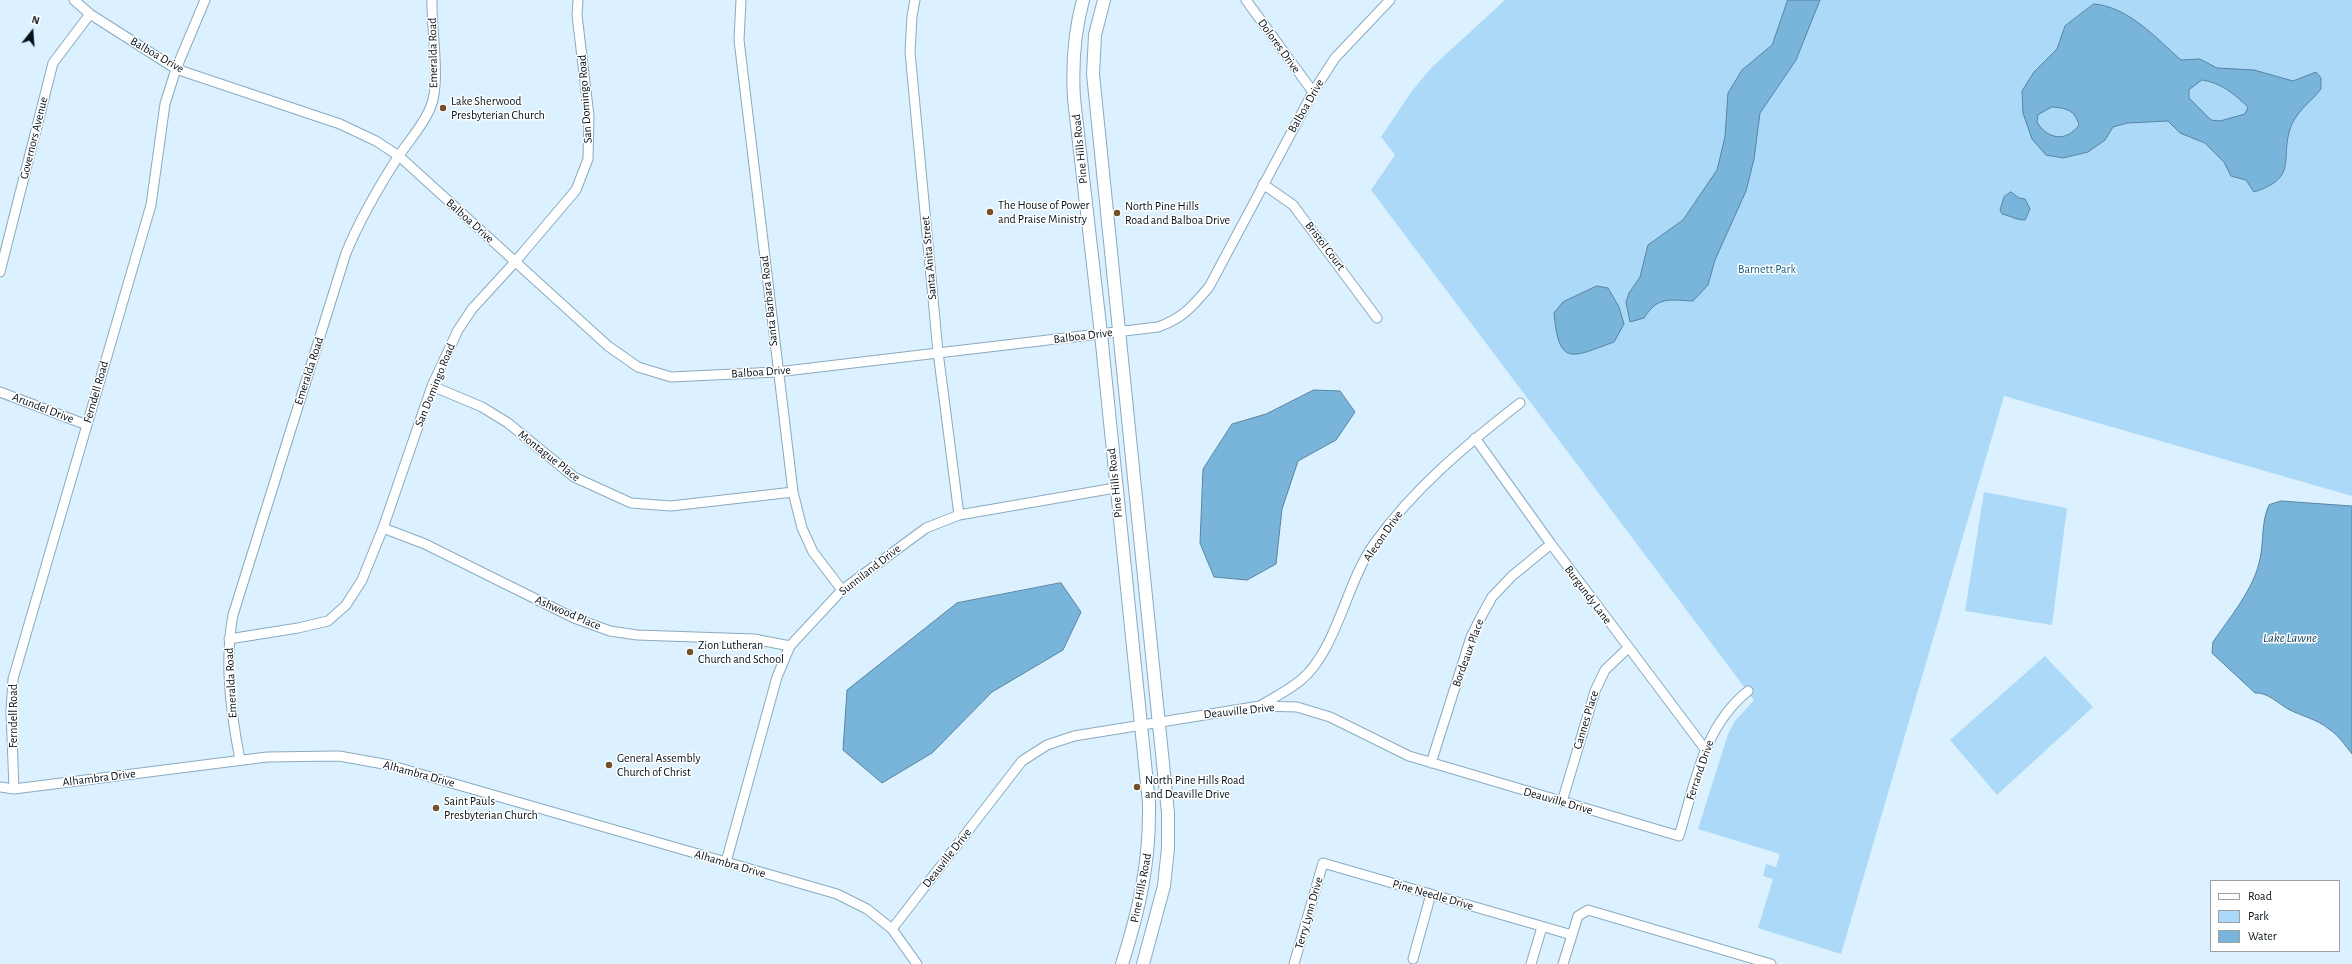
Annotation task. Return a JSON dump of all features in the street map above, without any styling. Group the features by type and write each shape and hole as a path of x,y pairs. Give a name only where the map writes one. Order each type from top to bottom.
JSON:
{"main road":[{"name":"Pine Hills Road","path":"1083,0 1077,21 1072,69 1149,803 1150,839 1145,882 1122,964"},
{"name":"Pine Hills Road","path":"1104,0 1095,35 1094,74 1160,721 1168,813 1168,848 1164,886 1143,964"}],"street":[{"name":"Balboa Drive","path":"74,0 90,14 176,69 340,124 376,141 399,156 608,346 638,367 671,377 777,372 938,352 1120,332 1158,327 1174,321 1187,313 1209,287 1313,92 1335,58 1390,0"},
{"name":"Ferndell Road","path":"14,789 11,710 13,679 151,205 165,104 176,69 205,0"},
{"name":"Emeralda Road","path":"240,760 231,700 229,638 242,582 346,253 361,218 399,156 424,122 432,105 435,83 432,0"},
{"name":"San Domingo Road","path":"229,638 298,628 328,621 346,605 362,580 383,528 432,386 458,330 472,309 515,262 576,190 588,159 588,116 577,15 578,0"},
{"name":"Santa Barbara Road","path":"741,0 740,40 777,372 793,492 802,528 813,552 842,590"},
{"name":"Santa Anita Street","path":"915,0 912,16 910,52 938,352 960,515"},
{"name":"Dolores Drive","path":"1246,0 1313,92"},
{"name":"Governors Avenue","path":"0,272 4,240 53,63 90,14"},
{"name":"Bristol Court","path":"1263,184 1294,205 1377,318"},
{"name":"Montague Place","path":"432,386 482,407 508,423 574,478 631,503 671,506 793,492"},
{"name":"Arundel Drive","path":"0,392 87,425"},
{"name":"Alecon Drive","path":"1260,706 1301,680 1321,655 1356,577 1373,545 1425,482 1475,438 1520,403"},
{"name":"Burgundy Lane","path":"1475,438 1551,544 1705,749"},
{"name":"Sunniland Drive","path":"726,862 777,677 790,646 842,590 926,528 960,515 1115,488"},
{"name":"Ashwood Place","path":"383,528 431,546 574,618 610,631 637,635 754,639 790,646"},
{"name":"Bordeaux Place","path":"1431,763 1471,637 1481,617 1492,597 1512,576 1551,544"},
{"name":"Cannes Place","path":"1562,802 1594,691 1605,670 1628,648"},
{"name":"Ferrand Drive","path":"1679,836 1705,749 1718,722 1733,703 1748,692"},
{"name":"Deauville Drive","path":"892,929 1022,761 1047,745 1074,736 1260,706 1297,707 1330,717 1409,756 1679,836"},
{"name":"Alhambra Drive","path":"0,786 14,789 240,760 314,755 339,756 389,765 837,894 867,909 892,929 917,964"},
{"name":"Pine Needle Drive","path":"1324,863 1542,927 1572,934"},
{"name":"Terry Lynn Drive","path":"1294,964 1324,863"},
{"path":"1413,959 1431,894"},
{"path":"1563,964 1578,916 1588,910 1771,964"},
{"path":"1532,964 1542,927"}],"green space":[{"name":"Barnett Park","path":"1505,0 2352,0 2352,496 2004,396 1841,954 1758,928 1773,879 1763,876 1766,864 1776,867 1780,854 1698,829 1728,734 1735,721 1754,700 1371,190 1395,155 1381,137 1412,91 1432,67"},
{"path":"1984,492 2067,508 2052,625 1965,611"},
{"path":"2045,656 2093,707 1997,795 1950,740"}],"water":[{"path":"1788,0 1820,0 1796,60 1760,113 1754,159 1746,191 1715,260 1708,285 1693,301 1671,300 1659,303 1649,311 1644,318 1630,322 1626,302 1629,293 1640,277 1648,245 1683,220 1717,170 1725,137 1728,93 1742,70 1772,45"},
{"path":"2094,4 2107,6 2130,17 2152,33 2181,60 2200,59 2217,68 2254,70 2293,81 2316,72 2321,78 2321,89 2302,110 2292,124 2288,136 2283,173 2278,180 2269,186 2254,192 2246,180 2231,176 2224,162 2205,143 2180,133 2168,121 2127,123 2113,127 2105,140 2088,152 2063,158 2046,155 2032,139 2023,113 2022,91 2034,72 2057,49 2065,26","holes":["2202,80 2222,86 2233,94 2248,107 2245,114 2220,121 2211,120 2189,98 2189,90","2052,107 2066,109 2075,116 2079,125 2074,131 2068,135 2057,137 2041,128 2037,122 2038,115"]},
{"path":"2011,192 2019,198 2025,199 2030,209 2025,220 2002,214 2000,210 2004,197"},
{"path":"1597,286 1608,288 1619,307 1624,324 1614,342 1588,352 1570,354 1564,350 1560,343 1556,331 1554,313 1563,302"},
{"path":"1314,390 1340,391 1355,412 1336,440 1298,461 1282,509 1276,564 1247,580 1214,577 1200,543 1203,469 1232,424 1266,414"},
{"name":"Lake Lawne","path":"2281,501 2352,506 2352,754 2333,732 2324,726 2288,709 2264,694 2255,693 2212,653 2213,642 2241,602 2253,581 2260,559 2266,511 2269,505"},
{"path":"1061,583 1081,612 1063,650 992,692 932,753 882,783 843,750 847,690 957,603"}],"place":[{"name":"Lake Sherwood Presbyterian Church","path":"443,108"},
{"name":"The House of Power and Praise Ministry","path":"990,212"},
{"name":"North Pine Hills Road and Balboa Drive","path":"1117,213"},
{"name":"Zion Lutheran Church and School","path":"690,652"},
{"name":"General Assembly Church of Christ","path":"609,765"},
{"name":"North Pine Hills Road and Deaville Drive","path":"1137,787"},
{"name":"Saint Pauls Presbyterian Church","path":"436,808"}]}
